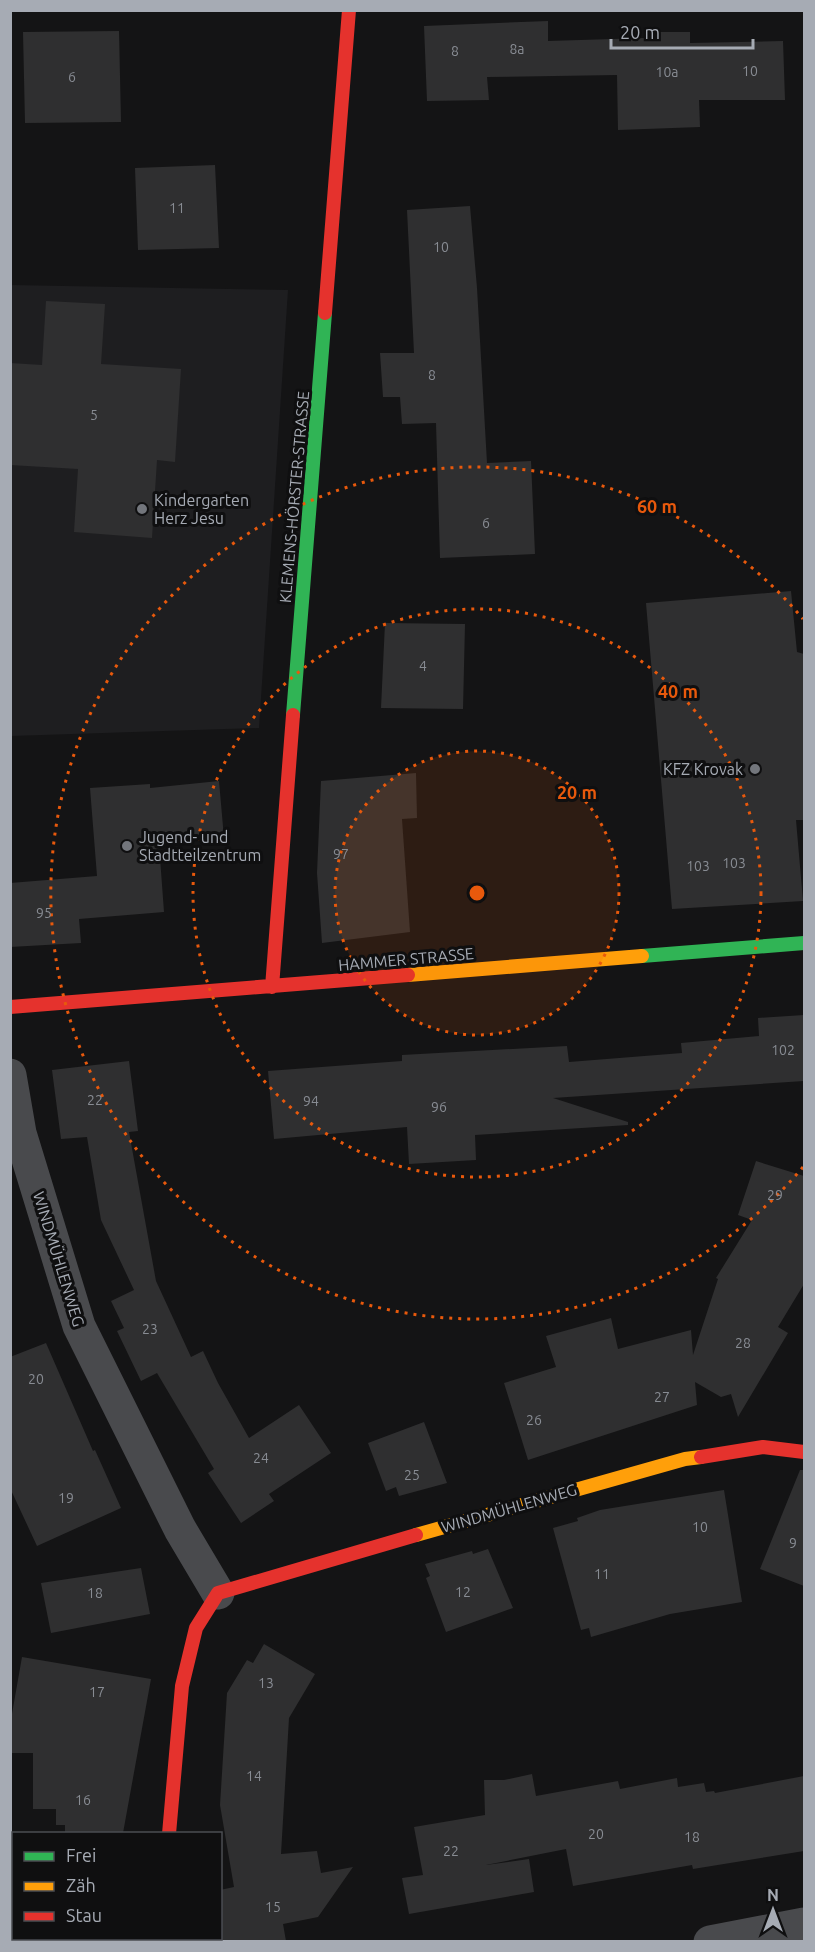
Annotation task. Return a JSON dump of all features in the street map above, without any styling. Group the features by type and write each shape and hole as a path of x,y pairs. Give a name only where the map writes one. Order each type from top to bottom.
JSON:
{"street":[{"name":"KLEMENS-HÖRSTER-STRASSE","path":"272,987 349,10"},
{"name":"HAMMER STRASSE","path":"10,1007 804,943"},
{"name":"WINDMÜHLENWEG","path":"10,1075 20,1133 79,1326 180,1529 218,1593 685,1459 764,1447 804,1452"},
{"path":"169,1832 182,1686 196,1628 218,1593"},
{"path":"710,1941 804,1924"}],"shaded area":[{"name":"Kindergarten Herz Jesu","path":"10,285 288,290 259,728 11,736"}],"building":[{"path":"548,21 548,41 645,38 645,32 690,32 690,43 783,41 785,100 699,100 700,127 618,130 617,75 487,77 489,100 427,101 424,26"},
{"path":"119,31 121,122 25,123 23,32"},
{"path":"215,165 219,248 138,250 135,168"},
{"path":"470,206 487,463 531,461 535,554 440,558 436,423 402,424 400,397 383,397 380,353 414,353 407,210"},
{"path":"46,301 105,304 101,364 181,369 175,462 157,460 152,538 74,532 78,469 10,465 10,363 42,365"},
{"path":"791,591 797,652 804,654 804,820 796,820 803,901 672,909 646,603"},
{"path":"385,623 465,624 463,709 381,708"},
{"path":"416,773 417,818 402,819 410,932 322,943 317,873 321,781"},
{"name":"Jugend- und Stadtteilzentrum","path":"219,781 224,838 159,844 164,912 79,919 81,943 10,947 10,883 97,876 90,788 150,784 150,788"},
{"path":"804,1015 804,1081 553,1098 628,1122 628,1125 475,1135 476,1160 409,1164 407,1127 274,1139 268,1071 402,1061 402,1055 567,1046 569,1062 682,1053 681,1043 759,1036 758,1018"},
{"path":"129,1061 138,1131 129,1132 156,1281 191,1357 203,1351 249,1438 299,1405 331,1453 269,1494 274,1501 241,1523 208,1473 214,1469 157,1373 141,1381 117,1331 124,1328 111,1301 134,1290 101,1220 87,1137 61,1139 52,1070"},
{"path":"756,1161 804,1176 804,1284 778,1327 788,1333 738,1417 731,1394 721,1397 695,1382 697,1405 528,1460 504,1383 556,1367 546,1336 611,1318 618,1349 691,1330 693,1355 718,1279 716,1278 752,1220 738,1215"},
{"path":"46,1343 93,1451 95,1450 121,1508 37,1546 10,1488 10,1357"},
{"path":"424,1422 447,1483 399,1496 396,1487 386,1491 368,1443"},
{"path":"800,1470 804,1470 804,1586 760,1569"},
{"path":"724,1490 742,1602 670,1614 591,1637 589,1628 581,1630 553,1528 578,1521 577,1518 600,1510"},
{"path":"488,1549 513,1608 446,1632 426,1578 430,1576 425,1564"},
{"path":"141,1568 150,1614 51,1633 41,1583"},
{"path":"264,1644 315,1674 289,1718 281,1854 317,1851 321,1873 353,1867 318,1917 283,1924 286,1941 220,1941 222,1940 222,1890 234,1887 220,1805 227,1693 247,1660 253,1663"},
{"path":"22,1657 151,1679 123,1832 65,1832 65,1825 56,1825 56,1809 33,1809 33,1753 10,1753 10,1725"},
{"path":"532,1774 536,1796 618,1781 620,1789 677,1778 678,1787 704,1783 706,1792 714,1791 715,1793 804,1776 804,1851 693,1869 692,1865 573,1886 566,1849 486,1865 529,1859 534,1892 409,1914 402,1878 423,1875 414,1827 485,1815 484,1780 504,1780"}],"traffic: fast":[{"path":"293,715 325,313"},
{"path":"642,956 804,943"}],"traffic: slow":[{"path":"408,975 642,956"},
{"path":"416,1535 685,1459 701,1457"}],"traffic: jam":[{"path":"325,313 349,10"},
{"path":"272,987 293,715"},
{"path":"10,1007 408,975"},
{"path":"701,1457 763,1447 804,1452"},
{"path":"169,1832 182,1686 196,1628 218,1593 416,1535"}],"place":[{"name":"Kindergarten Herz Jesu","path":"142,509"},
{"name":"KFZ Krovak","path":"755,769"},
{"name":"Jugend- und Stadtteilzentrum","path":"127,846"}]}
